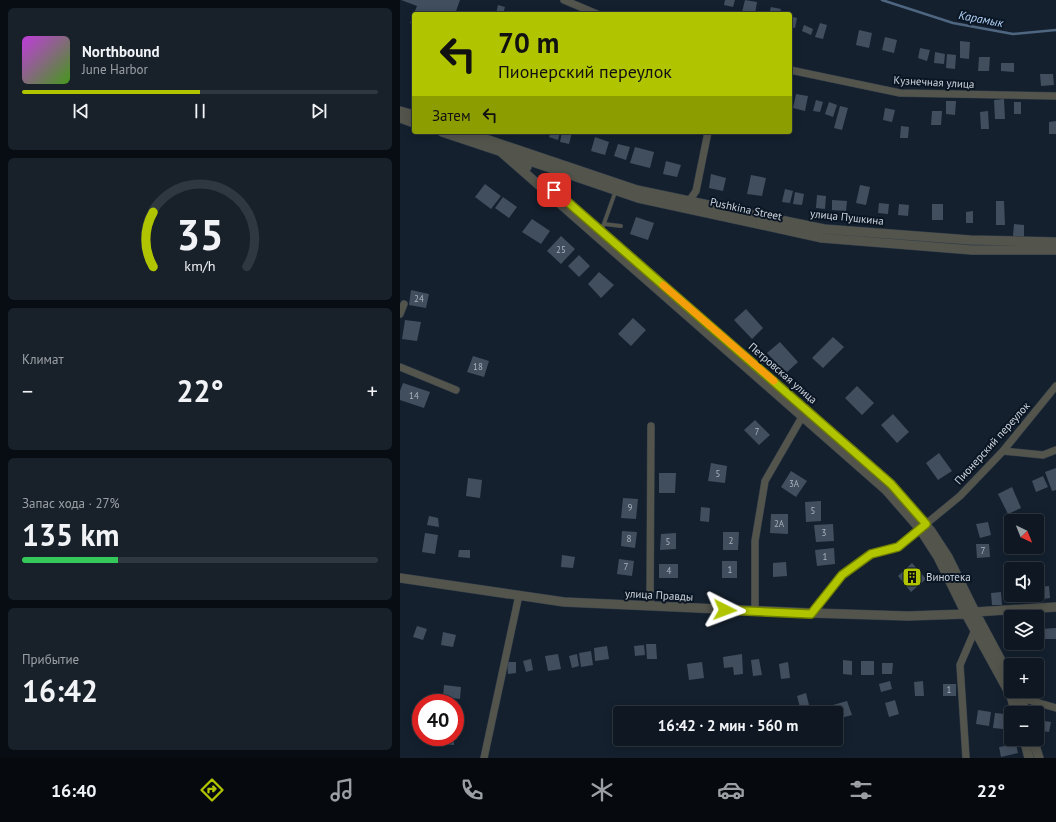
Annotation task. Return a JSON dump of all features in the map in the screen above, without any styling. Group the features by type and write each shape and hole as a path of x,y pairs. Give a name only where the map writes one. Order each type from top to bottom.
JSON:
{"street":[{"path":"564,0 592,12"},
{"name":"Кузнечная улица","path":"792,70 900,93 1056,96"},
{"path":"400,111 412,114"},
{"path":"400,118 412,122"},
{"name":"Pushkina Street","path":"450,134 502,148 516,157 617,187 638,198 686,204 822,238 972,250 1056,250"},
{"path":"470,134 502,148 617,187"},
{"path":"686,204 696,191 708,134"},
{"path":"502,148 601,231 802,417 886,490 923,527 938,557 970,613 1004,668"},
{"name":"Петровская улица","path":"516,157 891,484 923,527"},
{"name":"улица Пушкина","path":"686,204 824,229 970,240 1056,242"},
{"path":"400,314 404,304"},
{"path":"400,367 456,390"},
{"name":"Пионерский переулок","path":"811,614 842,575 871,554 898,547 960,496 1003,451 1056,386"},
{"path":"755,611 755,541 765,481 802,417"},
{"path":"650,606 651,426"},
{"path":"1003,451 1043,455 1056,450"},
{"name":"улица Правды","path":"400,578 564,602 811,614 908,616 1056,607"},
{"path":"484,758 519,595"},
{"path":"970,613 975,630 1004,675"},
{"path":"966,758 960,665 975,630"},
{"path":"1026,698 1056,708"},
{"path":"1026,746 1029,758"},
{"path":"1035,746 1039,758"}],"lane":[{"path":"601,231 617,187"},
{"path":"601,231 621,226"}],"building":[{"path":"401,0 460,0 456,12 415,12 417,6"},
{"path":"725,0 735,0 733,7 724,5"},
{"path":"745,0 757,2 755,12 742,12"},
{"path":"498,5 505,7 504,12 496,12"},
{"path":"771,7 781,9 780,12 770,12"},
{"path":"792,17 797,18 795,28 792,27"},
{"path":"820,23 827,25 823,39 815,37"},
{"path":"804,25 813,29 811,35 802,31"},
{"path":"859,30 872,33 869,48 856,45"},
{"path":"885,37 897,40 894,53 882,50"},
{"path":"960,41 970,42 969,59 960,58"},
{"path":"920,48 930,50 927,61 918,58"},
{"path":"935,52 945,54 944,64 934,63"},
{"path":"947,54 956,55 955,69 946,68"},
{"path":"979,57 990,57 989,71 978,71"},
{"path":"1001,63 1014,63 1014,72 1001,71"},
{"path":"1040,74 1053,74 1054,85 1041,86"},
{"path":"796,94 808,96 805,111 793,108"},
{"path":"1004,99 1005,119 995,119 994,100"},
{"path":"816,100 823,102 820,112 813,111"},
{"path":"946,101 956,101 955,115 946,114"},
{"path":"829,102 837,105 833,117 825,114"},
{"path":"1014,102 1021,102 1021,114 1014,114"},
{"path":"840,106 848,108 842,130 834,128"},
{"path":"885,108 895,110 892,122 883,120"},
{"path":"932,111 942,111 941,125 931,125"},
{"path":"988,111 989,129 981,129 980,112"},
{"path":"1056,121 1056,134 1049,134 1049,122"},
{"path":"901,126 909,127 908,138 900,138"},
{"path":"550,134 560,134 558,140 549,137"},
{"path":"562,134 572,134 569,144 560,142"},
{"path":"595,137 609,142 605,155 591,151"},
{"path":"618,144 630,147 626,160 614,156"},
{"path":"635,147 654,152 650,168 630,163"},
{"path":"666,161 681,165 677,177 663,174"},
{"path":"711,174 726,178 723,191 709,188"},
{"path":"751,175 766,178 762,196 747,194"},
{"path":"485,184 501,196 491,209 475,197"},
{"path":"860,185 870,187 866,205 856,203"},
{"path":"785,189 793,191 790,203 782,202"},
{"path":"795,192 804,194 802,205 793,204"},
{"path":"817,195 826,196 825,209 816,208"},
{"path":"503,197 517,207 509,218 495,208"},
{"path":"832,200 847,201 846,211 832,210"},
{"path":"996,201 1004,201 1005,225 996,225"},
{"path":"879,203 889,204 888,214 878,213"},
{"path":"899,204 909,205 908,216 898,215"},
{"path":"932,204 943,204 943,220 932,220"},
{"path":"973,211 973,223 966,223 966,212"},
{"path":"636,217 654,223 648,240 630,234"},
{"path":"532,219 550,231 541,244 522,232"},
{"path":"1014,224 1024,225 1024,237 1013,236"},
{"path":"561,236 575,249 561,264 547,251"},
{"path":"579,255 590,266 579,277 568,266"},
{"path":"599,272 614,285 601,298 588,284"},
{"path":"411,290 429,294 426,308 409,305"},
{"path":"746,309 763,328 752,339 734,320"},
{"path":"633,318 646,330 631,346 618,334"},
{"path":"405,320 421,322 417,341 402,339"},
{"path":"833,337 844,347 823,368 812,358"},
{"path":"780,342 798,362 786,373 767,353"},
{"path":"473,356 489,361 484,377 467,372"},
{"path":"403,383 430,392 424,408 400,400 400,391"},
{"path":"857,386 874,403 862,415 845,398"},
{"path":"893,414 909,432 897,443 881,425"},
{"path":"755,420 770,435 759,445 744,430"},
{"path":"939,453 952,471 938,480 926,463"},
{"path":"711,463 727,466 725,483 708,481"},
{"path":"1056,468 1056,490 1052,491 1045,472"},
{"path":"791,471 807,481 796,497 781,487"},
{"path":"659,473 676,473 675,493 659,493"},
{"path":"1043,476 1048,487 1036,492 1032,481"},
{"path":"468,478 482,480 480,498 466,496"},
{"path":"1012,487 1021,508 1008,514 998,494"},
{"path":"623,498 638,499 636,519 621,518"},
{"path":"821,501 821,521 806,522 805,502"},
{"path":"701,507 710,508 709,522 700,521"},
{"path":"771,514 788,514 788,534 770,533"},
{"path":"429,516 438,518 439,527 427,525"},
{"path":"988,522 991,535 980,538 976,524"},
{"path":"833,524 834,541 816,542 814,525"},
{"path":"622,531 637,532 635,548 621,546"},
{"path":"723,532 739,532 738,550 723,550"},
{"path":"425,533 438,535 435,554 422,552"},
{"path":"676,533 676,549 660,550 661,534"},
{"path":"976,544 989,544 990,557 977,558"},
{"path":"834,548 835,564 817,566 815,550"},
{"path":"459,550 470,550 470,558 458,557"},
{"path":"562,555 575,557 573,568 561,567"},
{"path":"619,559 634,561 632,576 617,574"},
{"path":"722,561 737,561 737,578 722,578"},
{"path":"786,562 787,576 773,577 773,563"},
{"name":"Винотека","path":"912,563 926,579 911,592 898,576"},
{"path":"659,564 678,564 678,578 659,578"},
{"path":"1044,586 1049,586 1050,598 1044,599"},
{"path":"1001,592 1002,605 992,605 991,593"},
{"path":"417,626 427,629 423,640 413,637"},
{"path":"1056,628 1056,639 1044,639 1044,629"},
{"path":"443,632 456,635 453,647 441,645"},
{"path":"646,644 656,644 657,659 647,659"},
{"path":"644,645 645,655 635,656 634,646"},
{"path":"607,646 609,659 595,661 594,648"},
{"path":"591,651 593,665 581,667 579,653"},
{"path":"558,654 561,669 548,671 545,656"},
{"path":"577,654 579,666 572,668 569,656"},
{"path":"742,654 743,674 734,675 733,667 724,668 723,657"},
{"path":"531,659 533,670 526,672 523,661"},
{"path":"759,659 762,675 753,676 751,660"},
{"path":"843,660 852,661 852,675 843,674"},
{"path":"861,661 874,661 874,675 861,675"},
{"path":"507,662 516,662 516,673 508,674"},
{"path":"702,662 704,678 689,680 687,664"},
{"path":"788,662 790,678 781,679 779,664"},
{"path":"882,663 893,663 892,674 882,674"},
{"path":"890,681 892,689 881,692 879,684"},
{"path":"923,681 924,696 915,696 914,682"},
{"path":"943,684 956,684 956,696 943,696"},
{"path":"444,685 461,687 460,694 443,694"},
{"path":"806,693 809,706 800,706 797,696"},
{"path":"895,700 899,714 889,717 885,703"},
{"path":"847,701 852,715 843,717 843,706 833,705"},
{"path":"978,710 991,712 989,726 976,724"},
{"path":"995,713 1004,714 1003,729 993,728"},
{"path":"1044,721 1051,722 1049,732 1044,731"},
{"path":"1016,746 1018,753 1001,757 999,747"}],"waterway":[{"name":"Карамык","path":"882,0 953,23 1013,34 1056,30"}],"slow traffic":[{"path":"663,285 774,381"}],"place":[{"name":"Винотека","path":"912,577"}],"route":[{"path":"554,190 807,409 891,484 926,524 898,547 871,554 842,575 811,614 725,610"}]}
